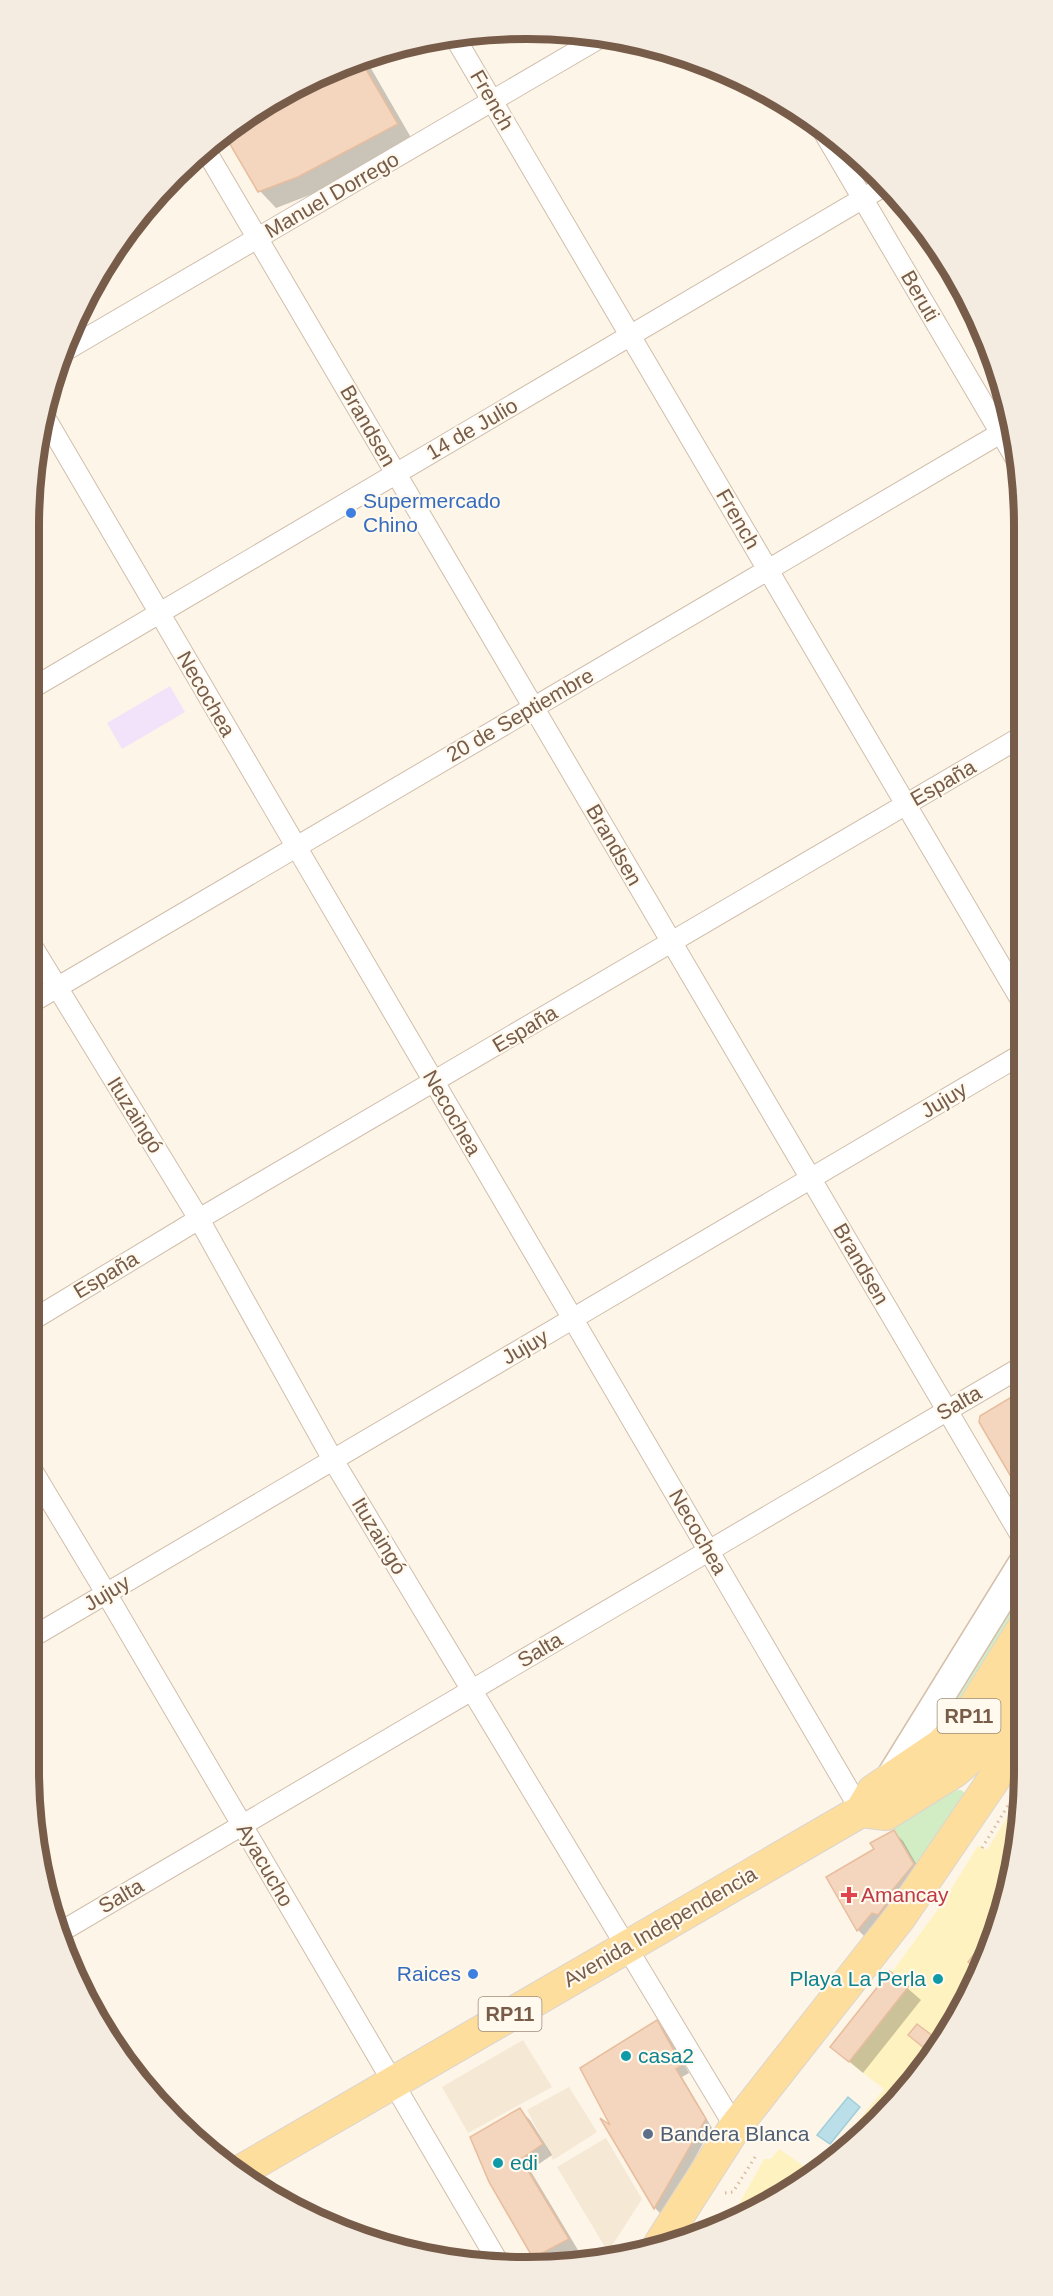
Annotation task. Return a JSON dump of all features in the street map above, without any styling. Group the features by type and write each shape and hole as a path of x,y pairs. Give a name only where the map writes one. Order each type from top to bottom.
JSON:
{"main road":[{"path":"888,1781 1014,1577"},
{"name":"RP11","path":"1014,1643 966,1720 941,1745 873,1791 861,1811 886,1814 955,1771 994,1731 1014,1700"},
{"path":"934,1785 1014,1760"},
{"name":"RP11","path":"665,2236 735,2127 900,1917 970,1816 1014,1764"},
{"name":"Avenida Independencia","path":"246,2168 861,1811"}],"street":[{"name":"Manuel Dorrego","path":"74,345 591,43"},
{"name":"French","path":"459,44 1014,988"},
{"name":"Beruti","path":"833,148 1004,427"},
{"name":"Brandsen","path":"209,156 1014,1523"},
{"name":"14 de Julio","path":"39,684 878,190"},
{"name":"Necochea","path":"50,425 861,1811"},
{"name":"20 de Septiembre","path":"39,998 1005,431"},
{"name":"España","path":"39,1315 199,1219 1014,741"},
{"name":"Ituzaingó","path":"39,959 199,1219 333,1460 735,2127"},
{"name":"Jujuy","path":"39,1633 1014,1059"},
{"name":"Salta","path":"66,1929 1014,1371"},
{"name":"Ayacucho","path":"39,1483 106,1593 495,2256"}],"path":[{"path":"982,1848 1009,1804"},
{"path":"725,2193 734,2192 757,2154"}],"shaded area":[{"path":"170,686 185,712 122,749 107,723"},
{"path":"523,2040 552,2087 468,2133 442,2087"},
{"path":"569,2087 597,2132 553,2160 527,2110"},
{"path":"606,2138 642,2199 609,2250 607,2250 557,2167"}],"green space":[{"path":"1014,1596 1014,1625 968,1700 941,1724 939,1721"},
{"path":"957,1790 966,1794 916,1865 891,1824"}],"sand":[{"name":"Playa La Perla","path":"1012,1809 1005,1865 997,1896 977,1956 964,1985 932,2040 913,2066 893,2091 842,2141 884,2089 849,2062 909,1986 892,1972 941,1905 978,1846 987,1850"},
{"path":"779,2149 807,2168 770,2192 736,2210 764,2159 771,2159"}],"water":[{"path":"848,2097 860,2107 830,2144 817,2135"}],"building":[{"path":"365,67 398,124 298,177 258,192 228,141 283,104 311,89"},
{"path":"1014,1395 1014,1482 979,1422 980,1416"},
{"path":"894,1830 914,1864 886,1898 887,1903 878,1915 872,1913 857,1931 826,1877 874,1849 870,1843"},
{"path":"977,1950 979,1951 973,1966 968,1962"},
{"path":"890,1971 909,1986 849,2062 830,2047"},
{"path":"657,2020 682,2065 676,2069 706,2119 654,2209 600,2118 610,2125 580,2068"},
{"path":"917,2024 934,2037 925,2049 908,2035"},
{"path":"520,2108 543,2144 521,2159 569,2239 532,2257 489,2182 470,2137"}],"place":[{"name":"Supermercado Chino","path":"351,513"},
{"name":"Amancay","path":"849,1895"},
{"name":"Raices","path":"473,1974"},
{"name":"Playa La Perla","path":"938,1979"},
{"name":"casa2","path":"626,2056"},
{"name":"Bandera Blanca","path":"648,2134"},
{"name":"edi","path":"498,2163"}]}
